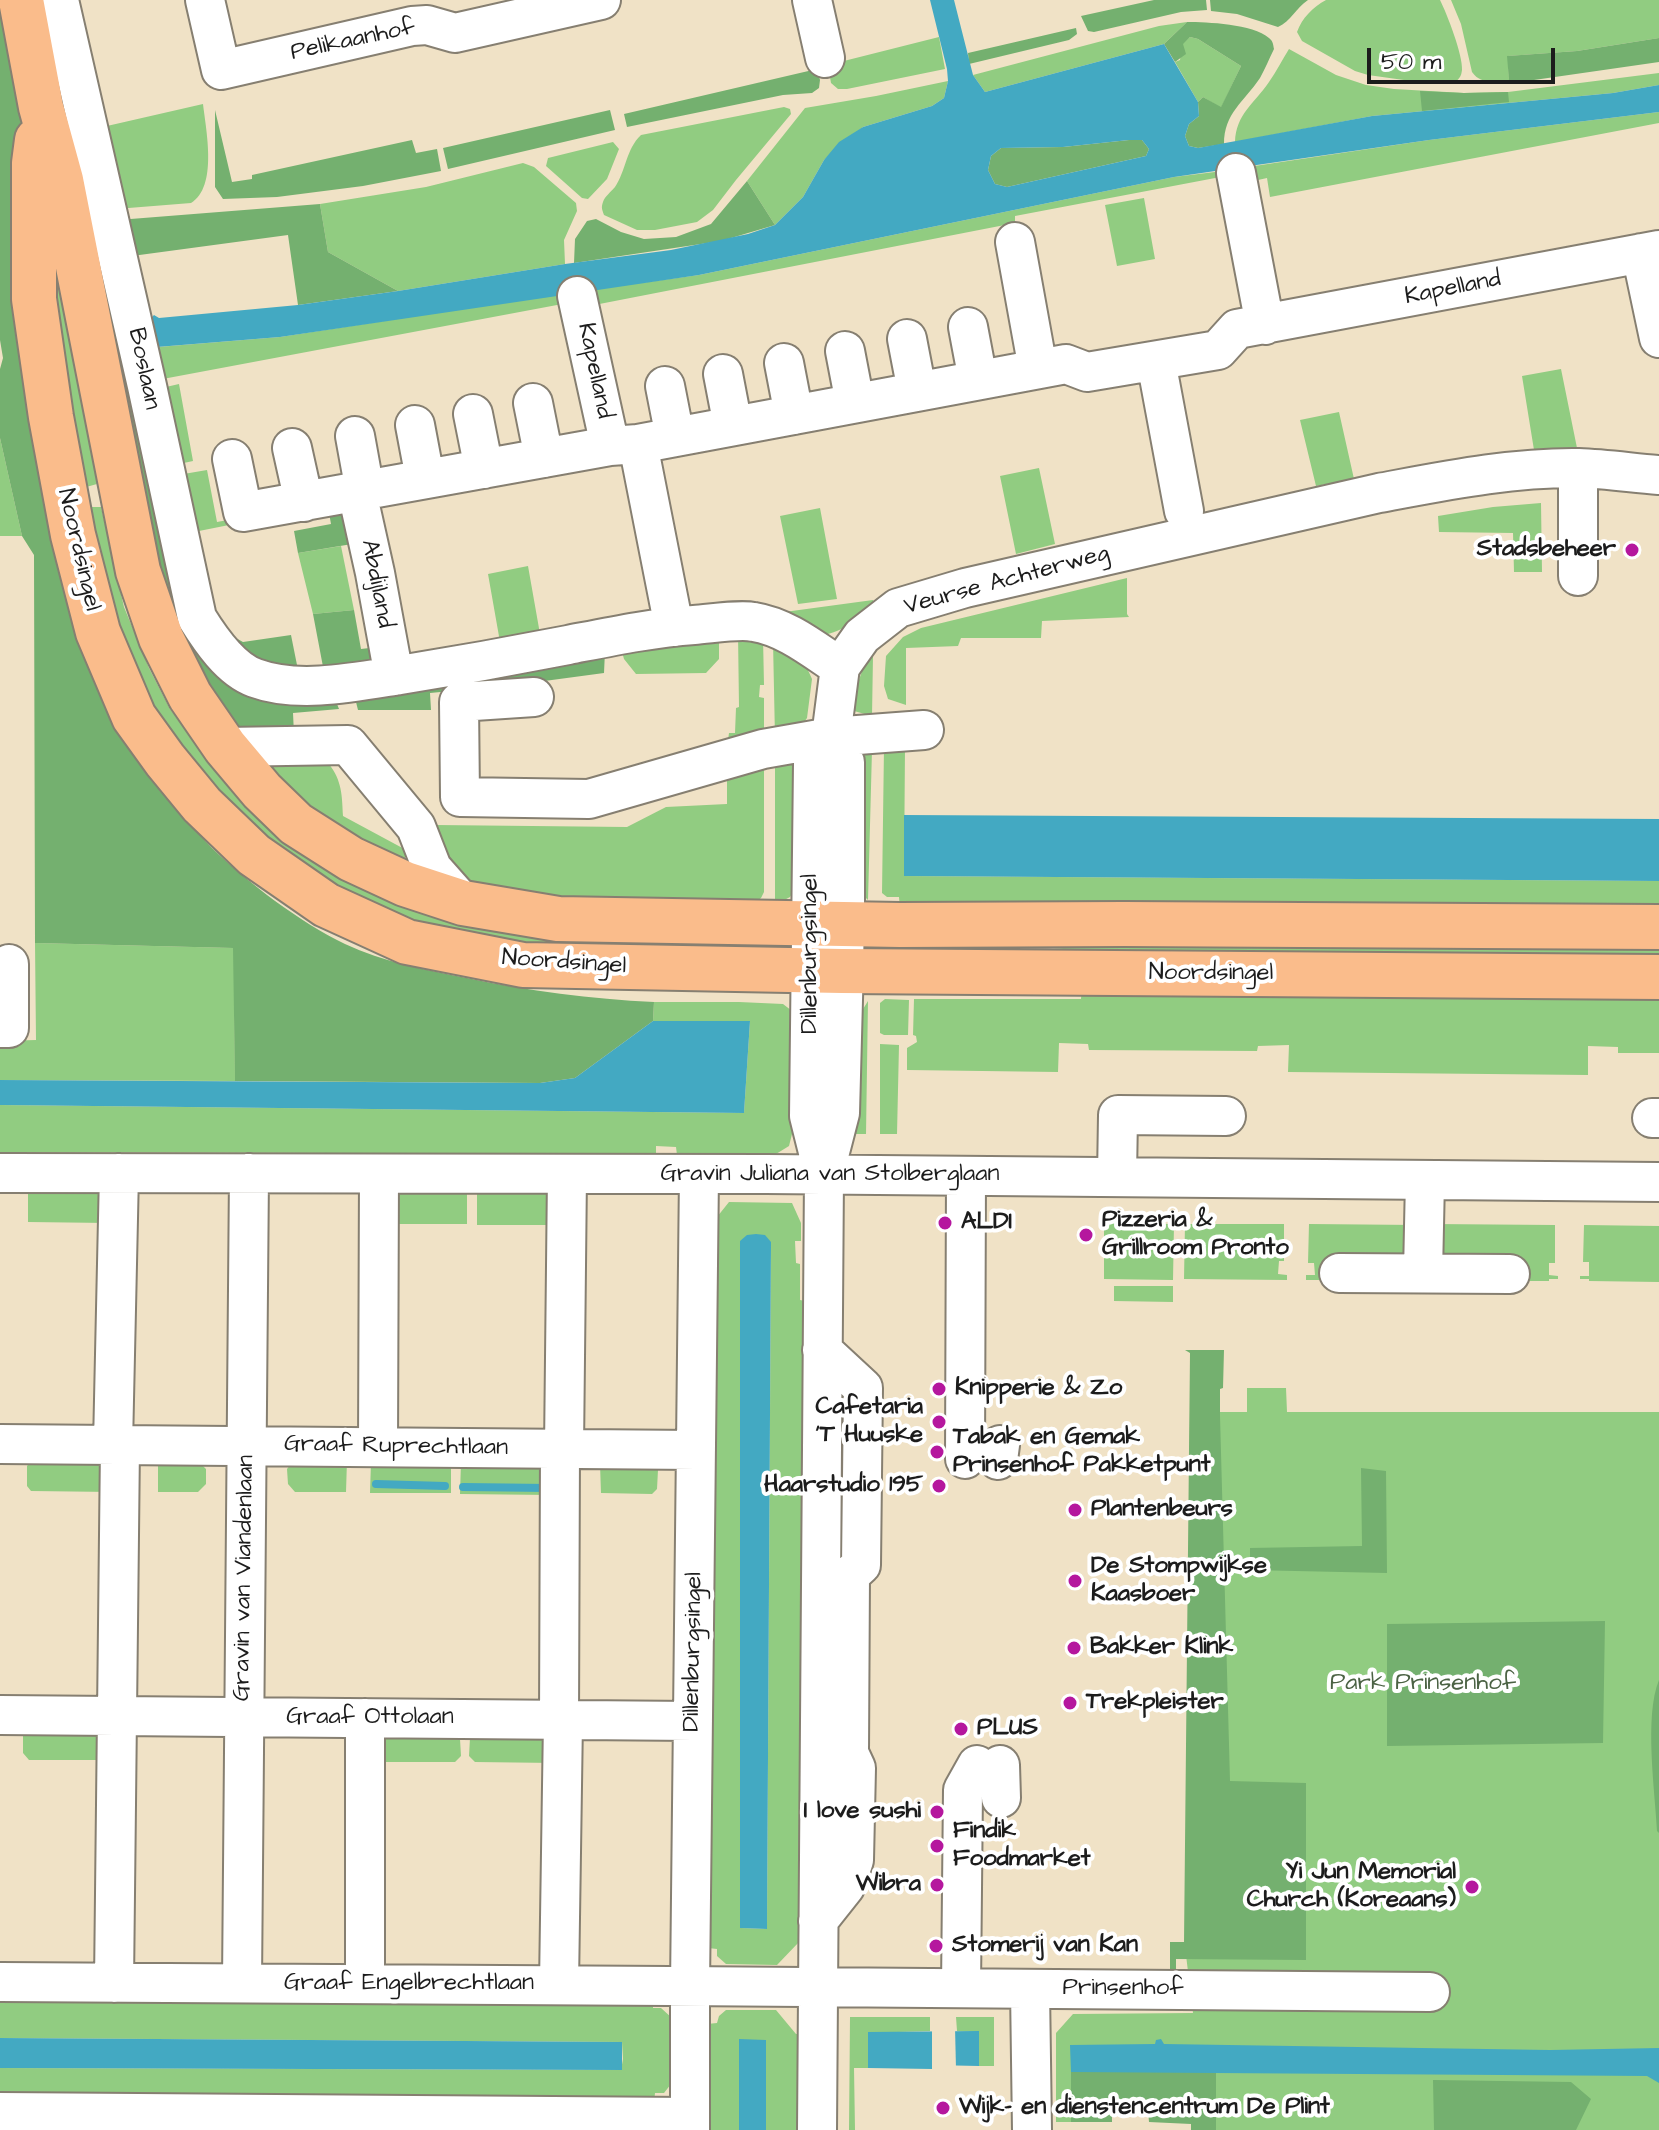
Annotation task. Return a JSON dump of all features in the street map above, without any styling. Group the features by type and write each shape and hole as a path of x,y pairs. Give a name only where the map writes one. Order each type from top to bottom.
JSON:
{"main road":[{"name":"Noordsingel","path":"21,0 41,107 64,193 138,571 161,638 190,696 225,747 262,791 296,824 351,859 405,884 463,903 558,919 828,924 1659,927"},
{"name":"Noordsingel","path":"41,107 34,163 34,299 51,417 73,535 98,632 134,717 202,805 254,855 326,905 407,942 523,965 827,971 1659,977"}],"street":[{"name":"Boslaan","path":"59,0 197,618 217,646 252,677 293,685 344,684"},
{"name":"Pelikaanhof","path":"205,0 221,70 412,26 427,25 455,33 601,0"},
{"path":"812,0 825,58"},
{"path":"1236,173 1265,325"},
{"path":"1015,242 1038,369"},
{"name":"Kapelland","path":"577,296 624,445 1066,364 1087,372 1218,350 1237,329 1650,252 1659,338"},
{"path":"968,327 978,380"},
{"path":"907,339 917,391"},
{"path":"845,351 855,403"},
{"path":"1156,361 1184,511"},
{"path":"784,363 794,415"},
{"path":"723,374 733,426"},
{"path":"665,386 675,437"},
{"path":"533,403 544,458"},
{"path":"473,414 484,469"},
{"path":"415,425 425,478"},
{"name":"Abdijland","path":"355,436 361,492 394,676"},
{"path":"232,459 243,512 624,445 674,627"},
{"path":"292,448 304,502"},
{"path":"1578,468 1578,576"},
{"name":"Veurse Achterweg","path":"840,667 862,636 898,608 965,588 1448,480 1578,468 1659,475"},
{"path":"465,683 674,627 753,621 804,643 840,667"},
{"name":"Dillenburgsingel","path":"817,2130 824,1175 840,1113 827,971 828,924 845,762 831,737 840,667"},
{"path":"348,745 354,735 344,684 394,676 465,683 534,697"},
{"path":"465,683 459,702 460,797 589,799 763,749 831,737 924,730"},
{"path":"225,747 348,745"},
{"path":"348,745 416,827 432,868 463,903"},
{"path":"0,1028 9,1028 9,964"},
{"path":"1117,1177 1118,1115 1226,1116"},
{"name":"Gravin Juliana van Stolberglaan","path":"0,1173 699,1174 1659,1182"},
{"path":"114,1983 127,1865 115,1716 129,1597 116,1445 127,1329 119,1173"},
{"name":"Gravin van Viandenlaan","path":"242,1983 249,1173"},
{"path":"378,1447 369,1328 379,1174"},
{"path":"559,1984 571,1867 561,1720 571,1599 562,1449 577,1330 567,1174"},
{"name":"Dillenburgsingel","path":"690,2124 699,1174"},
{"path":"966,1176 988,1455"},
{"path":"1423,1273 1425,1180"},
{"path":"1339,1273 1510,1274"},
{"path":"818,1921 845,1887 854,1860 856,1768 849,1753 850,1575 861,1565 863,1388 822,1350"},
{"name":"Graaf Ruprechtlaan","path":"0,1444 696,1450"},
{"path":"820,1643 851,1593"},
{"name":"Graaf Ottolaan","path":"0,1715 693,1721"},
{"path":"365,1718 365,1984"},
{"path":"961,1988 963,1790 993,1776"},
{"name":"Graaf Engelbrechtlaan","path":"0,1982 817,1987"},
{"name":"Prinsenhof","path":"817,1987 1430,1992"},
{"path":"1030,1989 1032,2130"},
{"path":"0,2112 133,2121 690,2124"}],"green space":[{"path":"0,0 25,95 27,332 172,802 212,848 258,888 311,925 359,950 389,961 514,987 583,997 654,1002 653,1021 575,1078 540,1083 235,1081 233,948 35,943 34,555 22,536 0,438 0,369 3,358 0,340"},
{"path":"1154,0 1206,0 1207,10 1181,12 1094,32 1088,31 1081,16"},
{"path":"1210,0 1308,0 1278,27 1237,14 1211,11"},
{"path":"1326,0 1440,0 1460,55 1460,77 1456,82 1411,81 1368,75 1302,41 1297,32 1302,22"},
{"path":"1451,0 1659,0 1659,38 1577,51 1508,56 1509,80 1484,81 1472,72 1461,24"},
{"path":"1187,22 1164,44 985,92 973,75 1159,26"},
{"path":"1187,22 1241,27 1262,33 1273,43 1274,49 1260,78 1227,124 1224,144 1198,148 1189,146 1185,136 1189,124 1199,116 1198,102 1203,97 1221,107 1241,66 1190,37 1183,44 1186,54 1175,62 1164,44"},
{"path":"1076,28 1077,34 1069,40 969,64 968,53"},
{"path":"939,37 945,69 847,89 838,89 831,83 828,65"},
{"path":"1190,37 1241,66 1221,108 1203,97 1198,102 1175,62 1180,60 1182,44"},
{"path":"1659,38 1659,62 1534,80 1509,80 1507,56 1577,51"},
{"path":"1289,49 1336,75 1366,85 1394,89 1508,92 1659,73 1659,85 1613,93 1372,116 1235,142 1242,117"},
{"path":"817,69 819,88 812,93 783,95 627,127 624,114"},
{"path":"948,81 944,98 932,106 863,127 824,160 803,197 775,225 747,181 805,108"},
{"path":"1420,91 1508,92 1509,102 1422,111"},
{"path":"203,104 208,157 205,184 199,195 191,203 116,209 107,126"},
{"path":"784,107 790,109 791,114 713,210 697,222 637,230 604,215 604,200 619,181 632,147 641,135"},
{"path":"215,110 232,182 412,140 416,153 437,149 441,171 363,186 277,197 223,199 215,187"},
{"path":"610,110 615,130 448,169 443,148"},
{"path":"1659,112 1659,123 1270,197 1267,178 1249,182 1241,168 1429,140"},
{"path":"1142,140 1149,149 1146,156 1007,187 995,184 988,170 991,156 1001,148 1063,147"},
{"path":"613,142 619,149 607,179 588,199 582,198 546,166 548,158"},
{"path":"523,163 534,167 576,203 577,211 564,240 565,264 398,291 328,252 320,204 426,187"},
{"path":"1231,170 1231,175 1015,216 1015,223 584,307 581,291 699,275 1174,177"},
{"path":"747,181 775,225 721,241 574,263 575,239 587,221 596,219 644,239 676,237 711,224"},
{"path":"1144,198 1155,259 1117,266 1105,205"},
{"path":"320,204 328,252 398,291 298,305 288,235 132,256 118,220"},
{"path":"56,264 97,484 79,489 57,355"},
{"path":"571,292 573,302 152,381 147,322 158,347 280,337"},
{"path":"128,332 194,628 335,699 339,709 293,713 294,734 246,737 179,659 98,334"},
{"path":"1561,369 1577,448 1534,450 1522,376"},
{"path":"179,384 193,461 170,466 153,390"},
{"path":"1339,412 1354,479 1316,486 1300,420"},
{"path":"0,438 22,536 0,536"},
{"path":"1039,468 1055,544 1016,554 1000,476"},
{"path":"207,470 217,522 233,519 234,524 184,534 172,476"},
{"path":"1541,503 1542,572 1514,572 1513,533 1439,532 1438,516"},
{"path":"83,507 101,507 124,607 170,709 226,782 323,863 755,944 508,942 428,931 305,873 176,750 120,646"},
{"path":"328,507 345,510 358,543 298,553 294,531 331,524"},
{"path":"820,508 837,599 798,604 780,516"},
{"path":"341,546 354,610 313,614 298,553"},
{"path":"528,566 540,634 500,642 488,574"},
{"path":"1127,578 1129,617 1042,621 1041,638 961,638 958,646 906,648 906,705 888,699 884,686 886,656 903,637 921,628"},
{"path":"873,600 876,609 845,628 827,634 811,634 777,613"},
{"path":"354,610 361,649 378,647 373,664 324,672 313,614"},
{"path":"216,627 243,642 291,635 299,675 224,645"},
{"path":"738,633 763,637 764,685 760,685 759,697 764,698 764,741 727,748 729,733 735,733 736,708 739,707"},
{"path":"719,636 719,659 706,673 636,674 624,659 621,648"},
{"path":"773,641 802,657 812,679 807,718 802,725 775,738"},
{"path":"605,651 604,673 470,691 469,673"},
{"path":"867,656 873,656 872,716 854,711 857,686"},
{"path":"446,677 451,691 430,693 431,710 358,710 356,702 359,695"},
{"path":"884,747 905,747 904,876 1659,881 1659,914 900,910 899,897 887,897 882,893"},
{"path":"797,750 795,889 790,897 775,905 775,754"},
{"path":"872,750 868,900 862,894 853,759"},
{"path":"259,756 329,764 339,782 343,816 408,851 401,867 319,822"},
{"path":"764,756 764,892 756,902 614,897 614,907 491,895 454,870 436,847 436,825 627,827 666,807 727,804 727,771"},
{"path":"1162,939 1659,942 1659,959 897,956 897,948 1042,950"},
{"path":"35,943 234,948 235,1081 0,1080 0,1041 36,1040"},
{"path":"1082,984 1659,989 1659,1053 1618,1053 1618,1047 1588,1046 1588,1075 1288,1072 1289,1045 1258,1046 1257,1051 1089,1050 1088,1044 1059,1043 1058,1072 907,1070 907,1048 917,1042 913,1035 914,999 1081,999"},
{"path":"885,999 909,1000 908,1035 880,1033 880,1003"},
{"path":"868,1001 866,1134 850,1134 860,1014"},
{"path":"654,1002 783,1004 796,1014 793,1130 789,1146 776,1154 762,1155 677,1155 676,1147 656,1146 656,1154 0,1152 0,1105 744,1113 750,1021 653,1021"},
{"path":"880,1044 899,1045 897,1134 880,1134"},
{"path":"28,1188 108,1190 108,1223 28,1222"},
{"path":"387,1192 467,1192 467,1224 387,1224"},
{"path":"477,1192 558,1192 558,1225 477,1225"},
{"path":"729,1202 792,1203 801,1223 801,1241 795,1241 796,1263 800,1264 800,1300 805,1301 805,1940 799,1942 777,1965 726,1964 717,1956 717,1949 708,1948 717,1217","holes":["771,1242 767,1929 741,1928"]},
{"path":"1104,1223 1174,1224 1173,1280 1104,1279"},
{"path":"1185,1224 1284,1224 1284,1261 1279,1261 1278,1274 1287,1275 1287,1280 1184,1279"},
{"path":"1309,1224 1417,1225 1417,1258 1336,1280 1306,1280 1306,1275 1315,1275 1314,1263 1308,1263"},
{"path":"1432,1224 1555,1225 1555,1263 1549,1263 1549,1275 1558,1276 1558,1279 1512,1281 1442,1267"},
{"path":"1584,1225 1659,1226 1659,1282 1580,1279 1580,1276 1589,1276 1589,1262 1583,1262"},
{"path":"1114,1286 1173,1286 1173,1302 1114,1301"},
{"path":"1185,1350 1224,1350 1220,1416 1230,1781 1306,1783 1306,1960 1176,1959 1176,1979 1170,1979 1170,1942 1184,1942 1190,1353"},
{"name":"Park Prinsenhof","path":"1247,1388 1286,1388 1287,1412 1659,1412 1659,2130 1201,2130 1201,2079 1196,2045 1071,2045 1071,2122 1056,2122 1056,2033 1073,2014 1193,2013 1186,1955 1190,1412 1247,1412"},
{"path":"295,1459 347,1460 346,1492 295,1492 288,1484 287,1469"},
{"path":"31,1461 112,1462 112,1492 31,1491 27,1486 27,1466"},
{"path":"158,1462 199,1462 206,1469 206,1484 198,1492 158,1492"},
{"path":"371,1462 451,1463 451,1493 370,1493"},
{"path":"461,1462 552,1463 551,1495 460,1494"},
{"path":"600,1464 652,1464 658,1470 657,1489 652,1494 601,1493"},
{"path":"1361,1468 1386,1471 1387,1573 1250,1570 1250,1548 1362,1546"},
{"path":"1605,1621 1603,1743 1387,1746 1387,1624"},
{"path":"1659,1680 1659,1833 1651,1733"},
{"path":"29,1730 111,1730 110,1760 29,1760 23,1753 23,1735"},
{"path":"455,1733 460,1739 461,1756 455,1762 375,1762 375,1734"},
{"path":"476,1734 555,1734 556,1763 475,1762 469,1756 470,1738"},
{"path":"0,1996 653,2000 653,2008 661,2008 672,2018 671,2084 664,2093 655,2093 654,2103 0,2098 0,2068 621,2070 623,2059 622,2042 0,2038"},
{"path":"726,2010 776,2010 796,2034 805,2034 804,2130 766,2130 766,2040 739,2040 739,2130 707,2130 707,2024 717,2023"},
{"path":"850,2017 930,2017 930,2031 868,2033 868,2068 854,2068 855,2130 849,2130"},
{"path":"956,2017 994,2017 994,2066 979,2066 979,2032 957,2031"},
{"path":"1071,2072 1216,2072 1216,2130 1191,2130 1191,2124 1149,2122 1148,2111 1112,2111 1112,2122 1071,2122"},
{"path":"1433,2080 1571,2082 1591,2099 1576,2130 1434,2130"}],"water":[{"path":"930,0 954,0 973,75 985,92 1164,44 1198,102 1199,116 1189,124 1185,136 1189,146 1198,148 1372,116 1613,93 1659,85 1659,112 1429,140 1174,177 699,275 280,337 157,347 147,322 154,315 159,318 298,305 671,250 748,234 775,225 803,197 824,160 839,142 863,127 932,106 944,98 947,69","holes":["1142,140 1149,149 1146,156 1007,187 995,184 988,170 991,156 1001,148 1063,147"]},
{"path":"904,815 1659,819 1659,881 904,876"},
{"path":"653,1021 750,1021 744,1113 0,1105 0,1080 540,1083 575,1078"},
{"path":"747,1235 765,1235 771,1242 767,1929 740,1928 740,1241"},
{"path":"979,2031 979,2066 868,2068 868,2032"},
{"path":"0,2038 622,2042 622,2070 0,2068"},
{"path":"739,2039 766,2040 766,2130 739,2130"},
{"path":"1161,2039 1164,2044 1550,2050 1659,2048 1659,2083 1647,2076 1071,2072 1070,2045 1155,2044 1156,2040"}],"pier":[{"path":"932,2027 955,2027 956,2069 932,2071"}],"waterway":[{"path":"376,1484 445,1486"},
{"path":"463,1487 548,1488"}],"place":[{"name":"Stadsbeheer","path":"1632,550"},
{"name":"ALDI","path":"945,1223"},
{"name":"Pizzeria & Grillroom Pronto","path":"1086,1235"},
{"name":"Knipperie & Zo","path":"939,1389"},
{"name":"Cafetaria 'T Huuske","path":"939,1422"},
{"name":"Tabak en Gemak Prinsenhof Pakketpunt","path":"937,1452"},
{"name":"Haarstudio 195","path":"939,1486"},
{"name":"Plantenbeurs","path":"1075,1510"},
{"name":"De Stompwijkse Kaasboer","path":"1075,1581"},
{"name":"Bakker Klink","path":"1074,1648"},
{"name":"Trekpleister","path":"1070,1703"},
{"name":"PLUS","path":"961,1729"},
{"name":"I love sushi","path":"937,1812"},
{"name":"Findik Foodmarket","path":"937,1846"},
{"name":"Wibra","path":"937,1885"},
{"name":"Yi Jun Memorial Church (Koreaans)","path":"1472,1887"},
{"name":"Stomerij van Kan","path":"936,1946"},
{"name":"Wijk- en dienstencentrum De Plint","path":"943,2108"}]}
